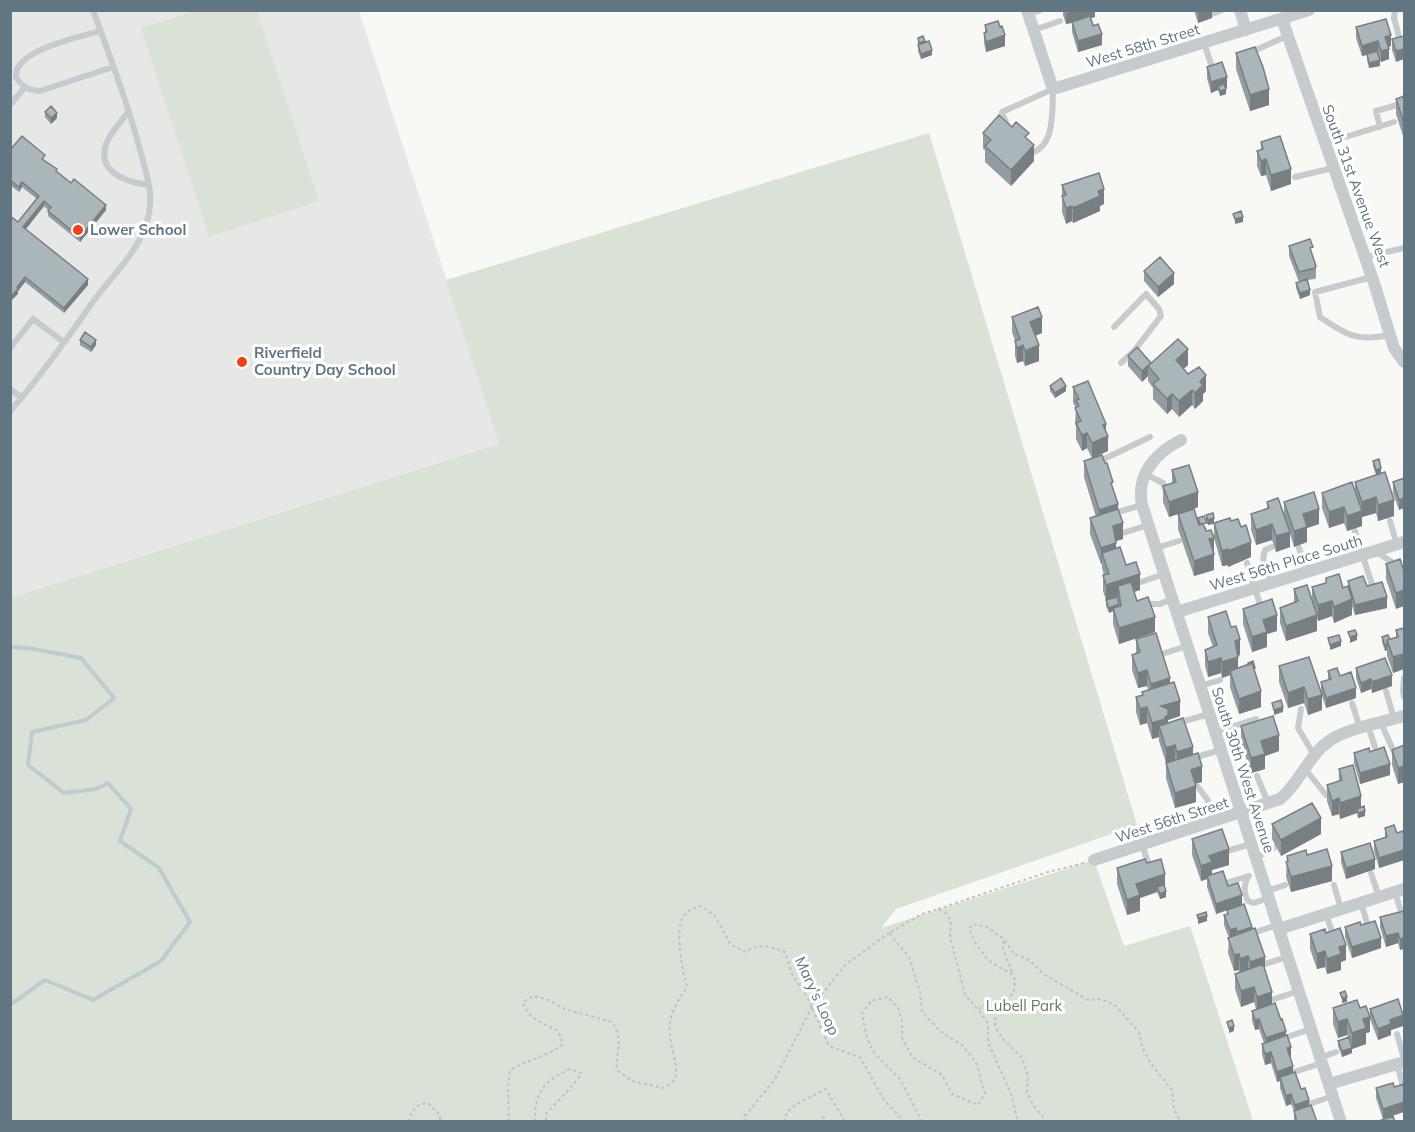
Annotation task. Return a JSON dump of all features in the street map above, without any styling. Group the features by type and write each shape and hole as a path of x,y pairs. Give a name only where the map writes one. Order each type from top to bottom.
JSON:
{"street":[{"path":"1240,10 1246,30"},
{"name":"West 58th Street","path":"1053,88 1309,10"},
{"path":"1032,12 1034,30 1053,88"},
{"name":"South 31st Avenue West","path":"1282,19 1372,277 1389,335 1394,348 1404,362"},
{"path":"1145,474 1151,462 1159,454 1168,446 1181,440"},
{"name":"South 30th West Avenue","path":"1145,474 1141,489 1142,505 1148,525 1256,858 1254,874 1268,895 1341,1122"},
{"name":"West 56th Place South","path":"1177,612 1271,582 1293,580 1307,572 1329,571 1369,553 1401,543"},
{"name":"West 56th Street","path":"1094,860 1280,799 1292,790 1315,756 1328,742 1399,717"},
{"path":"1278,927 1400,891"},
{"path":"1331,1090 1402,1062"}],"lane":[{"path":"10,411 133,251 145,227 150,207 149,185 129,111 93,10"},
{"path":"1212,14 1222,10"},
{"path":"1395,10 1394,18 1401,45"},
{"path":"1034,30 1060,21"},
{"path":"100,31 46,47 25,58 13,70 25,87 40,91 113,67"},
{"path":"1247,62 1244,55 1287,36"},
{"path":"1204,43 1214,73"},
{"path":"10,105 25,87"},
{"path":"1012,140 1002,112 1053,88 1050,131 1045,144 1035,152 1029,153"},
{"path":"1380,127 1376,111 1404,103"},
{"path":"129,111 109,137 105,147 105,158 108,168 116,176 149,185"},
{"path":"1324,144 1394,122"},
{"path":"1295,177 1333,168"},
{"path":"1365,257 1404,248"},
{"path":"1372,277 1315,292 1320,317 1353,336 1371,339 1389,335"},
{"path":"1113,327 1146,294 1159,309 1161,316 1134,351 1121,363"},
{"path":"10,348 33,319 64,342"},
{"path":"10,389 22,398"},
{"path":"1104,459 1150,437"},
{"path":"1145,474 1162,483 1168,499"},
{"path":"1118,513 1142,505"},
{"path":"1390,521 1401,543"},
{"path":"1123,533 1148,525"},
{"path":"1355,531 1369,553 1375,592"},
{"path":"1156,548 1179,541"},
{"path":"1271,582 1263,558 1265,550 1272,547"},
{"path":"1299,548 1307,572"},
{"path":"1369,553 1404,570"},
{"path":"1247,563 1264,616"},
{"path":"1141,582 1164,574"},
{"path":"1136,602 1150,605 1172,599"},
{"path":"1162,654 1187,646"},
{"path":"1404,678 1404,697"},
{"path":"1200,686 1220,680"},
{"path":"1386,691 1399,717"},
{"path":"1352,703 1378,757"},
{"path":"1301,709 1298,728 1315,756"},
{"path":"1181,722 1209,714"},
{"path":"1215,732 1256,719"},
{"path":"1381,723 1394,752 1403,755"},
{"path":"1196,758 1221,750"},
{"path":"1306,770 1326,795"},
{"path":"1257,776 1269,804"},
{"path":"1198,787 1207,799 1217,821"},
{"path":"1227,851 1251,844"},
{"path":"1142,845 1152,874"},
{"path":"1256,858 1274,848"},
{"path":"1371,873 1379,897"},
{"path":"1226,883 1254,874"},
{"path":"1254,874 1244,886 1244,893 1248,901 1254,903 1285,885"},
{"path":"1334,885 1341,909"},
{"path":"1400,891 1403,919"},
{"path":"1361,903 1370,929"},
{"path":"1326,914 1335,942"},
{"path":"1253,933 1278,927"},
{"path":"1265,964 1288,957"},
{"path":"1274,999 1299,991"},
{"path":"1287,1037 1311,1029"},
{"path":"1397,1034 1404,1091"},
{"path":"1294,1072 1336,1052"},
{"path":"1309,1104 1331,1090"}],"path":[{"path":"744,1122 745,1116 775,1079 812,1007 844,965 889,933 922,914 1048,872 1094,860"},
{"name":"Mary's Loop","path":"509,1122 507,1088 510,1070 526,1061 551,1053 563,1044 558,1031 525,1011 523,1002 533,996 546,999 565,1009 612,1022 619,1033 617,1070 632,1081 663,1088 673,1082 677,1075 671,1047 670,1023 678,1000 687,987 681,966 680,921 689,909 701,906 715,916 730,945 746,952 753,946 770,946 785,952 792,974 812,1007 829,1046 861,1058 882,1097 904,1122"},
{"path":"938,909 945,912 951,921 950,937 965,994 988,1023 988,1042 1011,1094 1018,1122"},
{"path":"1014,976 988,960 976,944 969,929 973,924 987,927 1004,941 1014,954 1029,960 1045,975 1088,1000 1101,999 1116,1006 1139,1032 1142,1047 1151,1064 1173,1090 1174,1109 1181,1122"},
{"name":"Mary's Loop","path":"889,933 909,957 920,992 922,1012 941,1032 962,1045 976,1062 985,1094 978,1105 952,1095 942,1075 912,1057 902,1038 902,1020 898,1008 888,997 871,1001 862,1012 867,1038 874,1053 900,1079 922,1122"},
{"path":"1004,941 1003,950 1014,976 1015,987 1013,994 996,1005 995,1026 1002,1038 1022,1058 1028,1076 1027,1092 1033,1105 1047,1122"},
{"path":"978,1010 984,1004 996,1005"},
{"path":"535,1122 535,1106 540,1090 553,1077 570,1069 581,1073 576,1083 546,1114 546,1122"},
{"path":"784,1122 787,1112 797,1104 826,1089 845,1122"},
{"path":"409,1122 413,1109 419,1104 428,1103 437,1112 442,1122"},
{"path":"818,1122 824,1117 828,1122"}],"shaded area":[{"name":"Riverfield Country Day School","path":"11,11 359,11 500,444 11,598"}],"green space":[{"path":"195,11 257,11 319,201 209,237 141,28"},
{"name":"Lubell Park","path":"929,133 1137,825 896,909 881,928 1094,860 1124,946 1190,926 1253,1121 11,1121 10,598 499,444 446,280"}],"building":[{"path":"1065,10 1079,10 1066,14"},
{"path":"1090,16 1093,26 1098,24 1102,34 1078,41 1072,22"},
{"path":"1386,19 1391,35 1385,37 1389,49 1381,51 1378,41 1362,46 1356,27"},
{"path":"998,21 1005,35 986,42 985,25"},
{"path":"923,36 925,41 919,43 918,38"},
{"path":"1404,36 1404,49 1396,51 1392,39"},
{"path":"929,41 932,50 921,54 918,45"},
{"path":"1255,47 1269,89 1250,95 1236,53"},
{"path":"1377,51 1380,60 1369,63 1367,54"},
{"path":"1222,62 1227,77 1211,82 1207,67"},
{"path":"1224,84 1226,89 1220,91 1218,86"},
{"path":"1404,96 1404,123 1396,99"},
{"path":"51,106 57,113 51,118 45,112"},
{"path":"999,115 1012,127 1016,122 1029,133 1025,137 1034,145 1011,170 985,146 991,140 983,133"},
{"name":"Lower School","path":"22,136 45,155 42,159 57,169 56,171 71,183 74,179 106,205 80,237 48,211 51,207 44,201 23,227 88,279 64,308 25,277 10,297 10,216 18,222 39,196 22,182 19,187 10,180 10,150"},
{"path":"1280,136 1291,169 1271,175 1266,159 1261,161 1257,151 1263,149 1261,142"},
{"path":"1099,173 1104,189 1098,191 1100,196 1073,208 1072,206 1066,208 1062,196 1066,195 1062,185"},
{"path":"1241,211 1243,217 1235,219 1233,214"},
{"path":"1310,239 1313,247 1310,248 1316,266 1299,272 1289,246"},
{"path":"1160,257 1174,273 1158,287 1144,271"},
{"path":"1307,279 1310,290 1300,293 1296,283"},
{"path":"1038,307 1042,317 1030,322 1039,345 1025,351 1023,345 1017,348 1015,341 1020,339 1012,317"},
{"path":"85,332 96,340 91,347 80,340"},
{"path":"1178,339 1188,349 1176,360 1188,374 1199,367 1206,375 1200,382 1203,385 1195,393 1192,390 1179,401 1172,394 1167,399 1153,384 1159,379 1148,366"},
{"path":"1137,347 1151,363 1142,371 1128,356"},
{"path":"1061,378 1066,386 1055,393 1050,386"},
{"path":"1088,381 1106,424 1103,425 1108,436 1092,443 1087,433 1082,435 1076,423 1081,421 1075,408 1079,406 1076,400 1079,399 1073,387"},
{"path":"1102,455 1107,463 1118,504 1099,510 1084,461"},
{"path":"1379,459 1381,468 1376,470 1373,461"},
{"path":"1189,465 1198,492 1169,502 1163,486 1176,482 1172,470"},
{"path":"1385,472 1394,500 1378,505 1376,497 1362,502 1355,482"},
{"path":"1404,478 1404,498 1399,500 1393,482"},
{"path":"1352,482 1362,511 1347,516 1344,507 1329,512 1322,493"},
{"path":"1314,492 1319,509 1303,514 1307,527 1294,531 1284,502"},
{"path":"1278,498 1290,532 1276,536 1272,524 1256,530 1251,514 1269,508 1267,502"},
{"path":"1118,509 1123,523 1113,526 1116,543 1101,548 1090,518"},
{"path":"1194,509 1199,525 1203,524 1206,531 1211,530 1214,538 1209,539 1214,554 1194,561 1178,514"},
{"path":"1213,513 1214,518 1208,520 1206,515"},
{"path":"1204,516 1207,523 1200,524 1198,518"},
{"path":"1230,518 1231,521 1238,519 1241,527 1246,525 1251,542 1222,551 1214,523"},
{"path":"1120,547 1126,565 1136,562 1140,574 1106,585 1103,575 1109,574 1102,553"},
{"path":"1400,559 1404,571 1404,590 1396,593 1386,564"},
{"path":"1339,574 1343,588 1348,586 1352,599 1334,607 1332,601 1318,605 1312,587 1326,583 1326,578"},
{"path":"1363,576 1367,586 1382,582 1387,597 1355,605 1348,581"},
{"path":"1131,582 1137,601 1148,597 1155,617 1119,628 1113,608 1121,606 1118,586"},
{"path":"1307,585 1317,615 1286,626 1280,608 1298,601 1294,589"},
{"path":"1117,597 1119,604 1109,608 1106,600"},
{"path":"1272,599 1277,615 1263,620 1267,632 1252,637 1243,609"},
{"path":"1226,611 1231,627 1236,626 1240,639 1235,641 1238,657 1222,662 1221,658 1208,662 1205,650 1217,645 1208,617"},
{"path":"1404,628 1404,654 1393,657 1387,640 1398,637 1396,630"},
{"path":"1355,630 1357,635 1350,637 1348,632"},
{"path":"1156,633 1170,678 1151,684 1147,670 1138,673 1132,655 1140,652 1136,639"},
{"path":"1339,635 1341,641 1330,645 1328,638"},
{"path":"1388,635 1390,639 1387,640 1385,646 1382,637"},
{"path":"1309,657 1322,695 1308,699 1304,687 1288,693 1279,666"},
{"path":"1385,658 1392,675 1361,683 1356,668"},
{"path":"1252,663 1261,691 1239,699 1230,671"},
{"path":"1337,668 1340,676 1351,672 1356,688 1326,698 1321,682 1331,679 1328,671"},
{"path":"1174,682 1180,701 1161,706 1168,709 1168,715 1165,719 1152,723 1147,707 1140,709 1136,697 1143,695 1142,692"},
{"path":"1281,700 1283,707 1274,710 1272,703"},
{"path":"1273,716 1279,735 1261,741 1265,754 1251,758 1241,726"},
{"path":"1183,718 1193,747 1177,752 1175,745 1166,748 1159,726"},
{"path":"1404,745 1404,766 1398,768 1392,750"},
{"path":"1384,747 1390,764 1360,773 1354,753 1369,748 1370,752"},
{"path":"1198,753 1202,766 1191,770 1196,786 1175,793 1166,763"},
{"path":"1353,765 1361,796 1340,803 1339,798 1332,801 1327,785 1342,780 1339,769"},
{"path":"1312,803 1321,818 1281,840 1272,824"},
{"path":"1364,806 1365,811 1358,813 1357,809"},
{"path":"1394,825 1397,833 1403,831 1404,850 1379,858 1374,841 1387,837 1385,828"},
{"path":"1222,829 1229,849 1209,856 1212,862 1201,866 1192,839"},
{"path":"1370,843 1375,859 1346,868 1341,852"},
{"path":"1327,849 1332,866 1291,877 1286,862 1288,861 1287,856 1306,850 1307,855"},
{"path":"1145,859 1147,863 1161,859 1165,874 1136,884 1140,895 1127,900 1117,868"},
{"path":"1223,871 1228,886 1238,883 1242,895 1216,904 1207,876"},
{"path":"1164,885 1166,891 1160,894 1157,887"},
{"path":"1244,904 1252,927 1237,932 1236,928 1230,930 1224,915 1228,914 1227,910"},
{"path":"1404,911 1404,938 1400,939 1398,933 1386,936 1380,917"},
{"path":"1206,912 1207,916 1198,918 1197,915"},
{"path":"1375,921 1381,938 1352,947 1345,927 1360,922 1361,925"},
{"path":"1255,928 1265,957 1250,962 1248,956 1240,959 1239,954 1234,955 1228,938"},
{"path":"1340,928 1346,945 1339,947 1341,954 1327,959 1325,951 1317,954 1310,934 1325,929 1326,933"},
{"path":"1263,964 1272,992 1257,997 1254,987 1241,991 1235,974"},
{"path":"1345,991 1347,997 1342,998 1340,993"},
{"path":"1398,999 1403,1015 1390,1020 1391,1024 1378,1029 1370,1009"},
{"path":"1357,1000 1360,1008 1366,1006 1370,1017 1363,1019 1366,1028 1352,1033 1347,1019 1338,1022 1333,1008"},
{"path":"1275,1003 1286,1031 1266,1038 1259,1019 1255,1020 1252,1011"},
{"path":"1232,1020 1234,1026 1229,1028 1227,1022"},
{"path":"1287,1035 1291,1047 1287,1048 1293,1066 1277,1072 1271,1052 1265,1054 1262,1044"},
{"path":"1349,1037 1352,1048 1342,1051 1338,1041"},
{"path":"1295,1072 1301,1089 1305,1088 1309,1100 1295,1105 1291,1094 1286,1096 1280,1077"},
{"path":"1393,1083 1394,1087 1404,1084 1404,1102 1383,1109 1376,1088"},
{"path":"1311,1105 1317,1122 1297,1122 1294,1111"},
{"path":"1393,1116 1395,1122 1376,1122"}],"waterway":[{"path":"10,647 81,658 114,698 86,720 32,732 28,765 64,793 96,789 108,783 131,809 120,841 159,868 190,922 161,961 93,1000 45,980 10,1005"}],"place":[{"name":"Lower School","path":"78,230"},
{"name":"Riverfield Country Day School","path":"242,362"}]}
